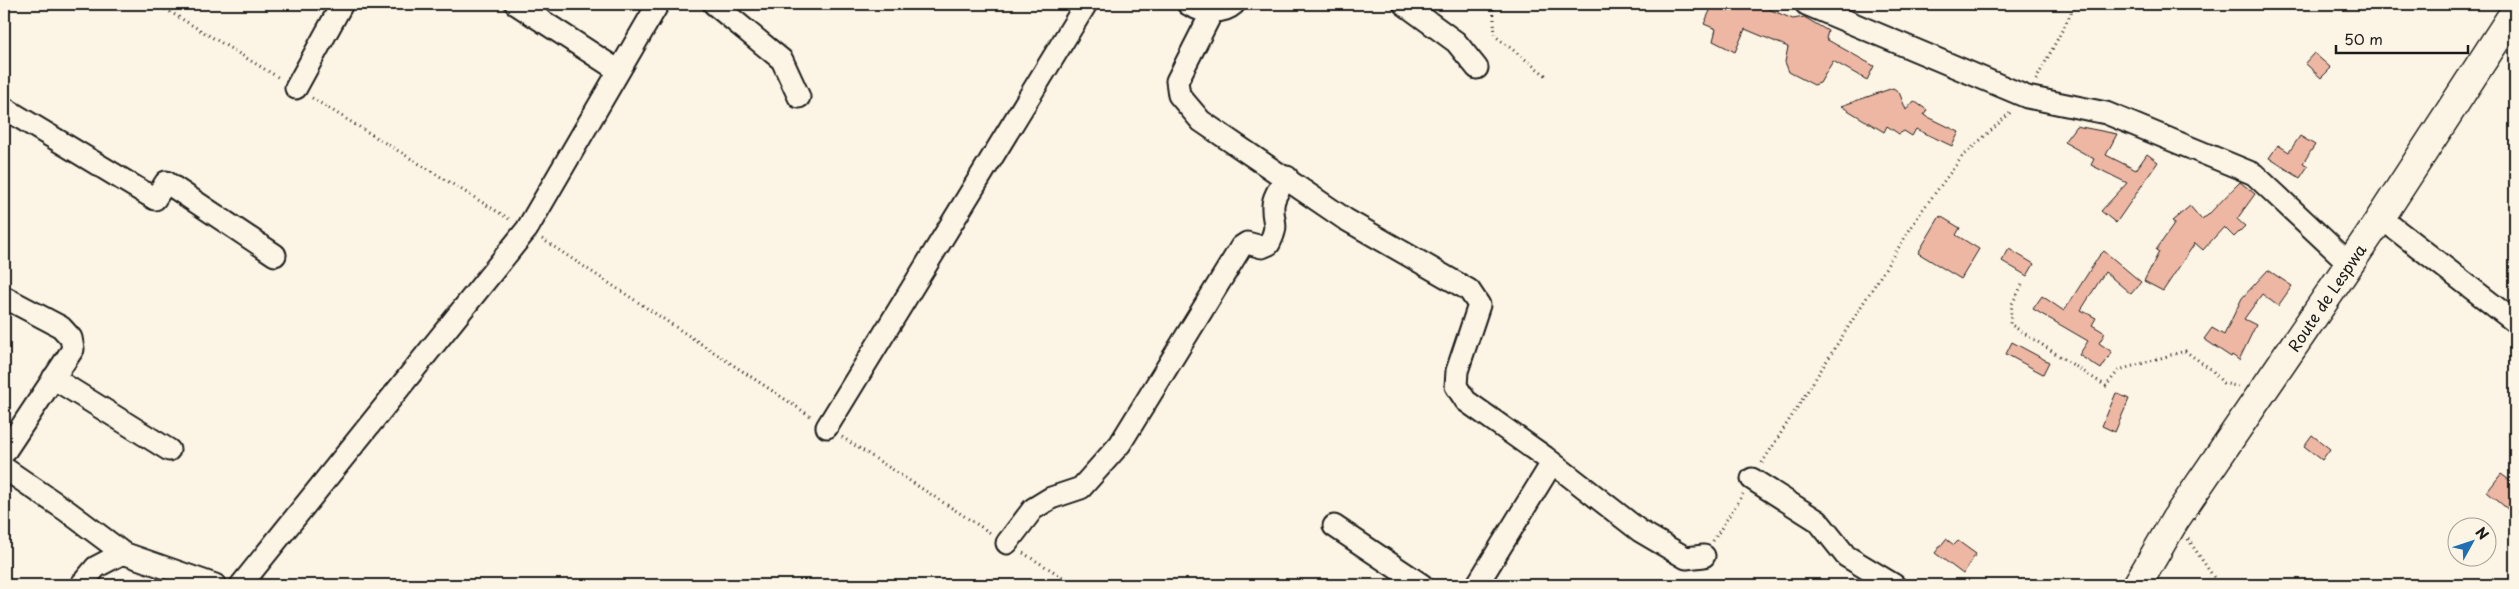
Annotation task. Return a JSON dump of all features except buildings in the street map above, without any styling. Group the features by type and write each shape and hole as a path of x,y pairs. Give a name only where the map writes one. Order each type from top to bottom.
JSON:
{"street":[{"path":"296,88 342,4"},
{"path":"516,4 619,71"},
{"path":"241,585 527,229 658,4"},
{"path":"714,4 782,60 799,97"},
{"path":"827,427 1086,4"},
{"path":"1188,4 1212,12 1229,8 1234,4"},
{"path":"1404,4 1456,42 1477,68"},
{"path":"1818,6 2027,96 2106,113 2254,174 2350,264"},
{"name":"Route de Lespwa","path":"2137,585 2175,520 2381,218 2515,11"},
{"path":"1212,12 1177,81 1179,95 1201,121 1287,177 1345,219 1469,290 1479,305 1457,372 1456,386 1466,401 1552,462 1640,531 1686,558 1704,556"},
{"path":"4,108 155,199 166,182 275,255"},
{"path":"1007,543 1033,509 1051,498 1082,488 1120,444 1241,247 1247,244 1262,247 1269,244 1276,222 1272,207 1287,177"},
{"path":"2381,218 2515,322"},
{"path":"4,297 61,327 71,338 73,349 4,452"},
{"path":"53,378 169,450"},
{"path":"1477,585 1552,462"},
{"path":"4,468 67,511 123,553 215,585"},
{"path":"1752,479 1818,521 1846,556 1894,585"},
{"path":"1334,526 1422,585"},
{"path":"81,585 96,568 123,553"}],"path":[{"path":"157,4 527,229 827,427 1007,543 1076,585"},
{"path":"1493,4 1495,36 1548,77"},
{"path":"1704,556 1921,212 1962,158 2027,96 2076,4"},
{"path":"2022,285 2012,304 2010,324 2106,386 2119,370 2185,351 2212,370 2224,384 2262,393"},
{"path":"2175,520 2219,585"}]}
